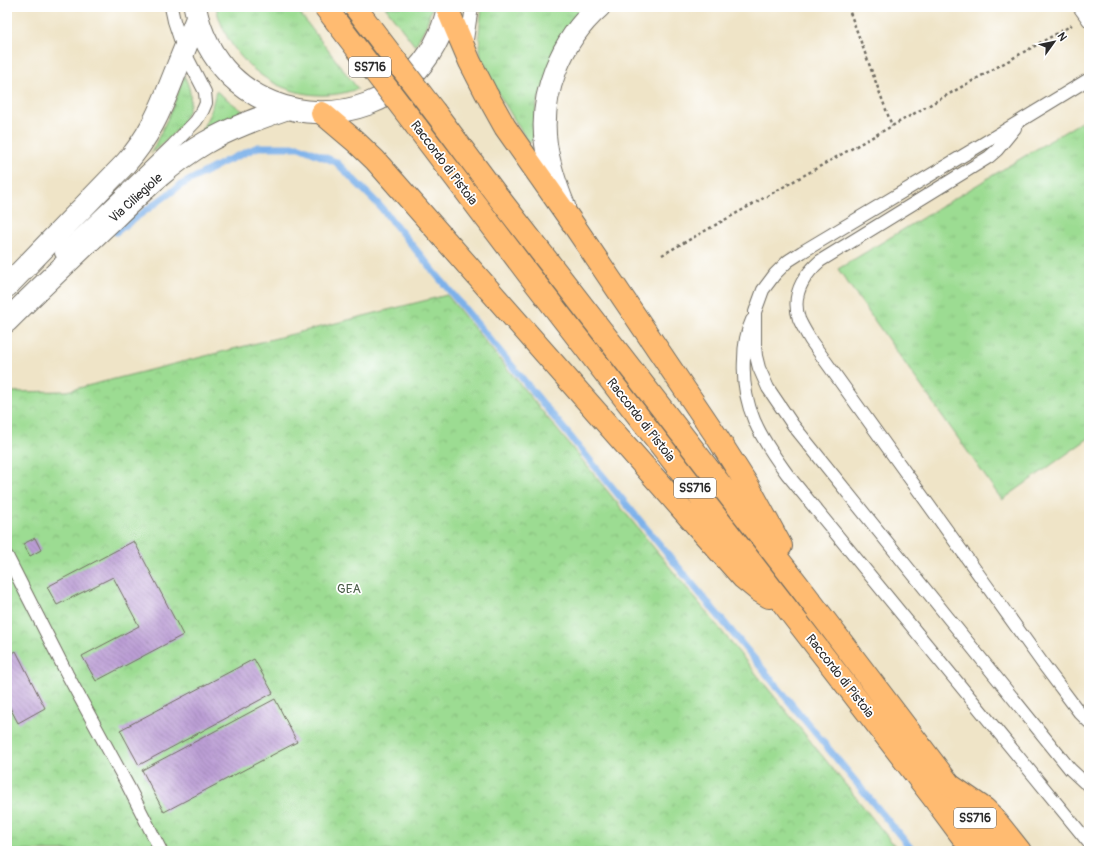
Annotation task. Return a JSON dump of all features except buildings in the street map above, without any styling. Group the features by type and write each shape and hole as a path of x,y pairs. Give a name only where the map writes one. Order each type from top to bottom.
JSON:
{"highway":[{"name":"Raccordo di Pistoia","path":"324,7 973,851"},
{"name":"Raccordo di Pistoia","path":"355,7 496,194 806,595 1000,851"},
{"path":"448,8 486,93 506,127 717,436 764,513 806,595"},
{"path":"322,113 356,141 375,160 743,578 759,591 788,610"},
{"path":"950,785 985,809 1020,851"}],"street":[{"path":"569,218 548,158 545,128 546,109 550,87 557,65 572,38 584,22 599,7"},
{"path":"196,12 205,39 210,48 223,67 239,83 257,96 278,105 322,113 344,111 365,105 386,96 404,83 420,67 432,49 442,29 448,8"},
{"path":"12,279 132,156 145,138 161,108 184,51 196,12"},
{"name":"Via Ciliegiole","path":"7,321 153,181 186,155 224,132 288,108"}],"lane":[{"path":"7,306 173,144 199,117 203,110 206,103 205,92 178,36 171,7"},
{"path":"466,51 472,7"},
{"path":"1079,7 1088,19"},
{"path":"1089,78 788,261 775,274 763,290 745,340 743,373 745,392 751,414 774,456 792,481 1089,843"},
{"path":"1021,120 997,150 989,157 820,261 803,279 798,290 797,308 799,318 811,341 1043,664 1079,712 1089,722"},
{"path":"755,312 756,356 759,368 768,388 780,407 854,502 1070,769 1089,785"},
{"path":"7,556 161,851"}],"path":[{"path":"848,7 892,126"},
{"path":"662,255 892,126 1088,19"}],"green space":[{"path":"216,7 295,7 358,89 343,93 321,95 300,93 280,86 262,76 246,62 233,46 223,28"},
{"path":"385,7 432,7 426,26 415,46"},
{"path":"482,7 583,7 570,23 537,103 532,142 525,137 486,73 481,60 479,33"},
{"path":"184,76 189,88 190,99 184,120 169,138 151,153 173,107"},
{"path":"216,91 248,115 198,138 211,111"},
{"path":"1086,119 1089,124 1089,438 1002,500 838,269"},
{"name":"GEA","path":"447,295 695,598 899,851 7,851 7,392 67,391"}],"waterway":[{"path":"116,232 181,185 224,162 258,147 299,147 336,162 378,204 913,851"}]}
